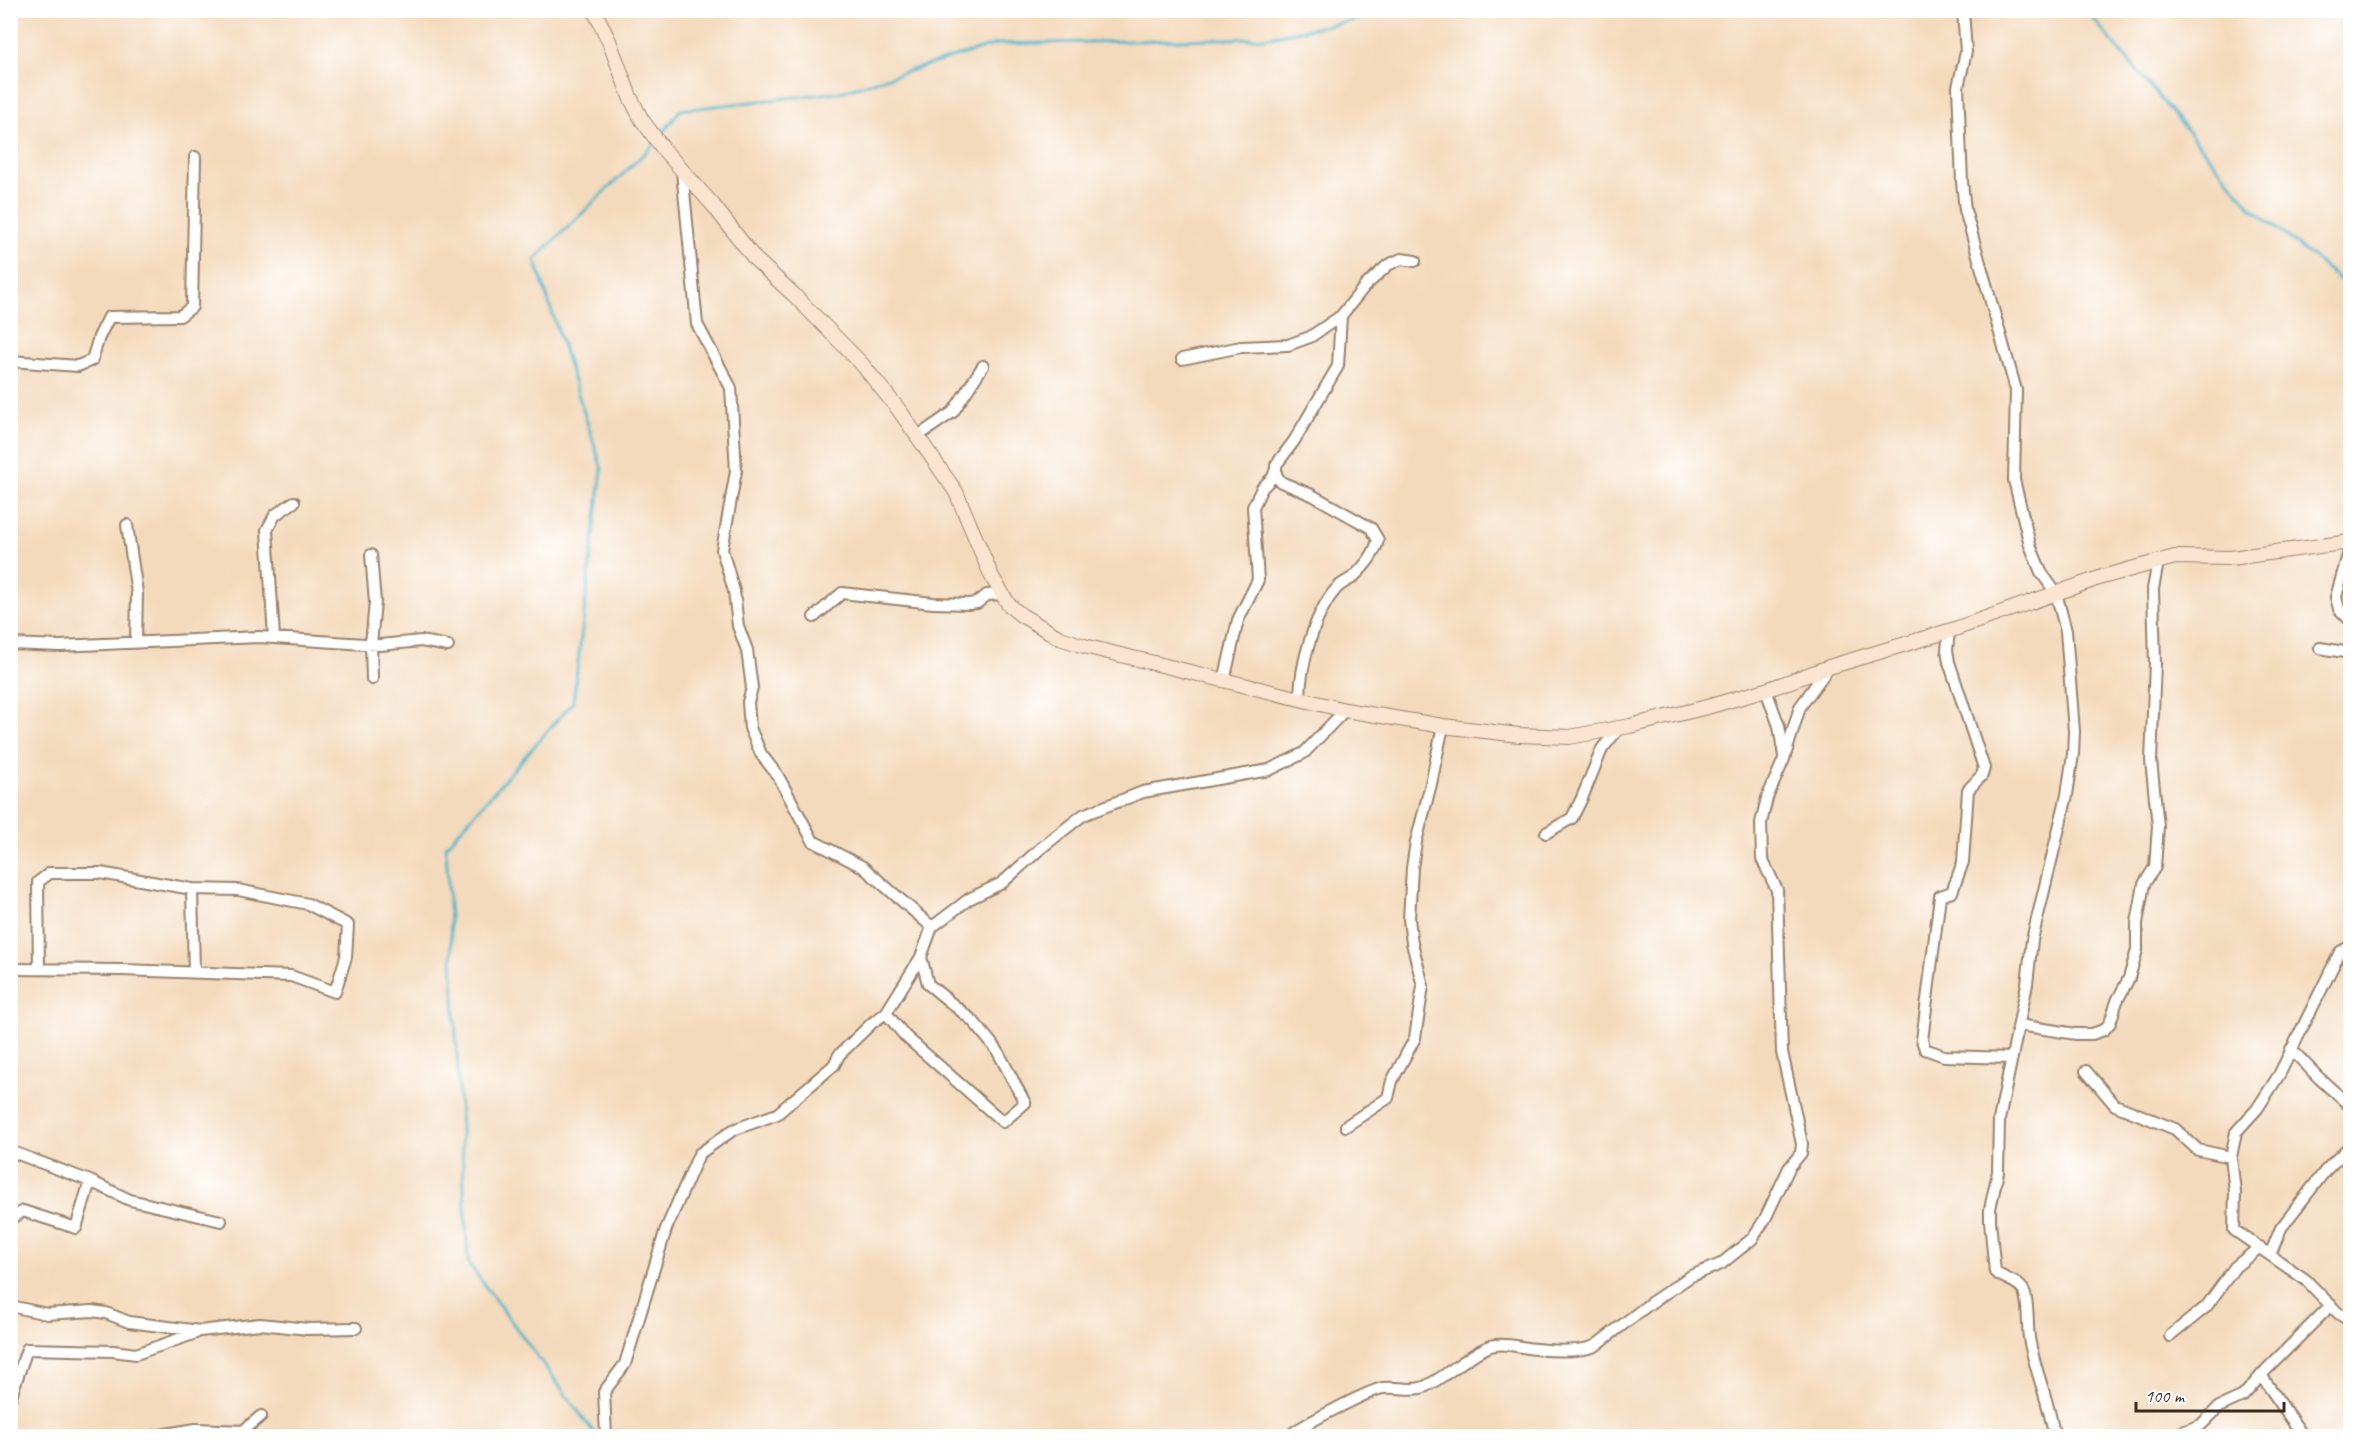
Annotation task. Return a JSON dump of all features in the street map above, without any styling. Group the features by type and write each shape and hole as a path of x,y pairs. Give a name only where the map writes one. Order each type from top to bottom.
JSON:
{"street":[{"path":"594,10 642,120 755,259 861,363 918,436 956,492 984,560 1009,605 1021,615 1060,638 1113,654 1345,710 1443,726 1520,735 1569,737 1619,728 1766,690 1949,631 2102,577 2175,557 2230,558 2350,542"},
{"path":"1963,10 1966,52 1958,87 1965,210 2016,390 2014,480 2017,494 2030,545 2042,572 2056,593 2068,645 2073,754 2067,795 2032,940 2031,963 1999,1120 1998,1172 1990,1209 1993,1266 1995,1272 2016,1283 2025,1293 2029,1336 2050,1413 2054,1437"},
{"path":"10,362 78,366 92,360 99,337 109,317 180,316 192,307 195,157"},
{"path":"682,171 697,324 731,388 736,471 722,550 734,591 738,626 747,650 752,688 748,702 750,728 761,754 778,776 813,842 863,867 932,927"},
{"path":"1182,359 1241,347 1288,345 1310,337 1341,316 1365,286 1388,265 1401,259 1415,261"},
{"path":"1224,681 1239,620 1258,580 1253,507 1262,488 1273,477 1276,465 1294,441 1338,366 1341,316"},
{"path":"918,436 953,412 983,366"},
{"path":"1276,469 1276,475 1281,482 1312,495 1371,528 1378,540 1376,551 1353,576 1337,587 1321,611 1300,682 1300,699"},
{"path":"274,637 267,530 275,515 294,502"},
{"path":"127,525 137,593 136,642"},
{"path":"2349,620 2339,609 2336,597 2350,548"},
{"path":"371,555 375,602 370,644 372,679"},
{"path":"2019,1025 2076,1034 2091,1034 2104,1030 2110,1023 2116,1001 2129,978 2137,950 2137,923 2144,884 2155,867 2157,847 2158,826 2151,761 2156,663 2153,589 2158,562"},
{"path":"814,617 842,593 933,603 969,604 976,603 987,595 1002,594"},
{"path":"1949,631 1947,650 1949,662 1984,768 1982,776 1968,790 1964,862 1952,892 1940,896 1922,1040 1925,1049 1944,1056 2012,1058"},
{"path":"10,644 60,646 274,637 395,645 421,641 448,646"},
{"path":"2320,648 2350,654"},
{"path":"1289,1437 1305,1425 1381,1388 1412,1390 1422,1388 1492,1346 1586,1349 1595,1346 1652,1302 1691,1276 1721,1264 1752,1239 1765,1219 1789,1168 1801,1153 1802,1144 1782,1052 1777,890 1762,859 1761,823 1767,798 1784,759 1800,707 1829,668"},
{"path":"1766,690 1779,726 1784,759"},
{"path":"606,1437 604,1392 625,1364 666,1229 699,1154 733,1130 777,1114 834,1065 839,1055 872,1023 886,1014 921,957 932,927 969,899 1002,883 1083,815 1143,792 1269,770 1304,753 1345,710"},
{"path":"1346,1126 1388,1098 1392,1081 1415,1038 1423,986 1412,943 1409,920 1412,868 1443,726"},
{"path":"1546,833 1572,818 1602,749 1619,728"},
{"path":"10,969 291,976 335,992 346,957 348,925 308,904 238,890 192,889 99,873 50,873 38,882 39,969"},
{"path":"192,889 194,972"},
{"path":"2350,950 2348,948 2340,952 2279,1075 2257,1109 2236,1132 2231,1157 2235,1192 2234,1230 2306,1280 2350,1321"},
{"path":"886,1014 905,1036 1003,1122 1024,1103 997,1050 973,1021 928,984 921,957"},
{"path":"2291,1049 2350,1106"},
{"path":"2086,1071 2115,1105 2175,1130 2198,1150 2231,1157"},
{"path":"2270,1255 2281,1228 2325,1171 2350,1146"},
{"path":"10,1151 90,1181 130,1200 221,1221"},
{"path":"10,1220 23,1211 76,1228 90,1181"},
{"path":"2170,1336 2206,1307 2235,1268 2260,1247"},
{"path":"2172,1437 2201,1425 2218,1407 2243,1396 2331,1305"},
{"path":"10,1306 47,1314 92,1311 106,1313 129,1322 200,1331"},
{"path":"10,1399 27,1349 113,1351 136,1354 200,1331 260,1324 308,1329 356,1328"},
{"path":"2261,1375 2303,1437"},
{"path":"154,1437 196,1429 243,1431 261,1416"}],"waterway":[{"path":"660,137 680,110 840,92 997,44 1264,38 1404,10"},
{"path":"2086,10 2252,208 2350,288"},
{"path":"595,1436 468,1263 446,846 573,702 602,469 535,259 654,144"}]}
